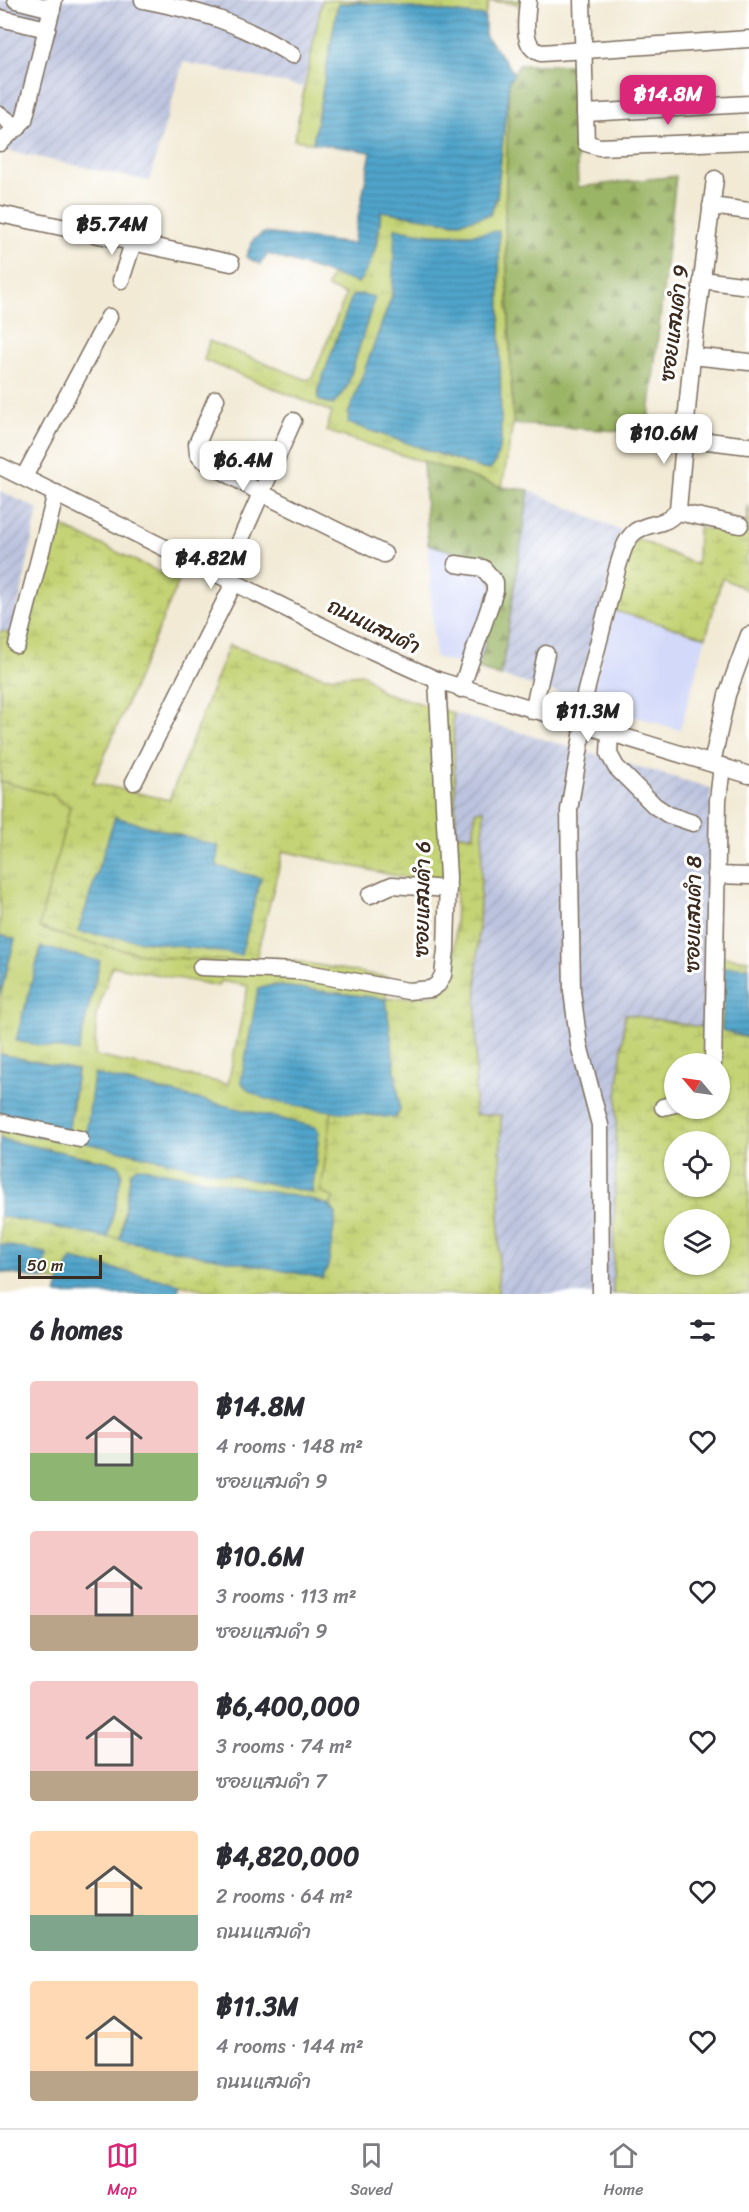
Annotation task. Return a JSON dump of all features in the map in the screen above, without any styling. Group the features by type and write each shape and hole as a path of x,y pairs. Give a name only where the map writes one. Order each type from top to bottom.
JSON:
{"street":[{"path":"0,143 24,120 53,4 16,0"},
{"path":"143,0 225,20 254,31 292,55"},
{"path":"528,0 527,26 531,47 541,53 749,39"},
{"path":"582,0 586,143 599,147 749,141"},
{"path":"0,18 47,29"},
{"path":"585,113 749,104"},
{"path":"0,116 18,128"},
{"name":"ซอยแสมดำ 9","path":"677,512 692,356 716,179"},
{"path":"711,206 749,210"},
{"path":"0,214 231,263"},
{"path":"121,280 133,243"},
{"path":"702,280 749,286"},
{"path":"24,477 109,317"},
{"path":"692,356 749,362"},
{"path":"216,399 197,444 198,454 261,493 384,554"},
{"path":"134,782 229,579 261,493 293,421"},
{"path":"683,438 749,446"},
{"name":"ถนนแสมดำ","path":"0,466 368,649 437,680 749,775"},
{"path":"17,645 56,493"},
{"path":"601,1294 600,1125 579,1045 572,991 569,810 581,723 618,566 627,542 636,531 669,521 677,512 740,525"},
{"path":"456,564 483,568 495,582 495,591 461,689"},
{"name":"ซอยแสมดำ 8","path":"713,1053 717,765 724,704 749,635"},
{"path":"533,711 546,654"},
{"name":"ซอยแสมดำ 6","path":"201,967 296,971 408,991 431,989 443,975 448,889 437,680"},
{"path":"610,732 609,754 616,766 655,806 669,815 693,824"},
{"path":"716,875 749,876"},
{"path":"370,895 392,885 448,889"},
{"path":"0,1122 80,1139"}],"shaded area":[{"path":"0,0 322,0 303,87 183,62 149,181 0,149"},
{"path":"423,461 502,487 529,490 501,676 435,657"},
{"path":"529,490 621,531 577,698 501,676"},
{"path":"0,491 38,509 13,634 0,631"},
{"path":"615,611 706,637 680,730 589,703"},
{"path":"453,713 711,788 705,1028 625,1015 617,1099 613,1294 498,1294 501,1115 475,1115 477,966 474,835 456,835"}],"green space":[{"path":"322,0 521,0 521,4 489,1 485,16 357,2 338,4 313,143 294,140"},
{"path":"519,65 574,65 578,187 676,176 647,433 513,424 505,218 509,82"},
{"path":"509,82 505,218 513,424 502,487 326,431 332,412 204,360 209,341 307,380 313,376 346,295 327,287 332,273 358,283 378,243 381,211 455,223 490,214 497,197","holes":["396,228 447,234 499,232 501,442 495,463 490,469 483,469 349,423 349,412 392,296"]},
{"path":"423,461 502,487 529,490 501,676 478,669 497,598 484,561 428,544"},
{"path":"749,505 749,551 746,559 749,591 722,578 706,637 612,610 627,552 638,539 697,565 698,528 744,532"},
{"path":"55,523 179,581 93,783 169,800 229,645 325,677 364,674 382,692 453,713 456,835 474,835 475,811 484,810 477,966 475,1115 501,1115 498,1294 223,1294 72,1259 60,1282 43,1279 46,1253 0,1244 0,1216 322,1278 336,1214 330,1206 334,1198 321,1192 332,1110 396,1118 400,1110 386,999 435,995 454,982 456,889 283,851 255,962 158,957 76,940 39,927 70,807 52,795 0,781 0,631 28,635","holes":["115,817 218,846 217,866"]},
{"path":"0,781 52,795 70,807 40,928 76,940 158,957 255,962 277,958 388,977 386,999 272,985 273,1100 332,1110 321,1191 334,1198 330,1206 310,1199 131,1172 120,1240 108,1238 122,1173 118,1164 0,1139 0,1129 72,1115 77,1070 0,1054 0,996 15,939 0,935","holes":["112,966 218,986 221,981 248,986 228,1084 95,1056 96,1016","94,1074 315,1127 319,1132 312,1193 282,1184"]},
{"path":"705,955 749,960 732,1035 749,1038 749,1294 613,1294 617,1099 625,1014 705,1028"}],"water":[{"path":"357,2 485,16 485,35 514,73 509,82 497,197 490,215 455,223 381,211 372,257 358,283 268,254 260,264 246,257 253,240 264,233 353,244 371,152 313,143 338,4"},
{"path":"395,228 447,235 499,231 501,442 495,463 490,469 483,469 348,423 349,412 392,296"},
{"path":"361,294 375,297 347,387 333,405 318,400 319,388 352,296"},
{"path":"115,817 218,846 217,866 261,878 241,955 78,932"},
{"path":"0,935 15,939 0,996"},
{"path":"41,947 100,961 78,1052 16,1041"},
{"path":"725,967 749,967 749,1038 722,1030"},
{"path":"272,985 386,999 400,1110 395,1118 299,1106 263,1098 247,1089 241,1082 258,989"},
{"path":"0,1054 77,1070 67,1142 0,1129"},
{"path":"94,1074 315,1127 319,1132 312,1193 85,1143"},
{"path":"0,1139 118,1164 122,1173 108,1238 0,1216"},
{"path":"138,1167 310,1199 330,1206 336,1214 328,1267 322,1278 120,1240 131,1172"},
{"path":"0,1244 47,1253 43,1279 0,1272"},
{"path":"72,1259 180,1284 177,1294 56,1294"}]}
